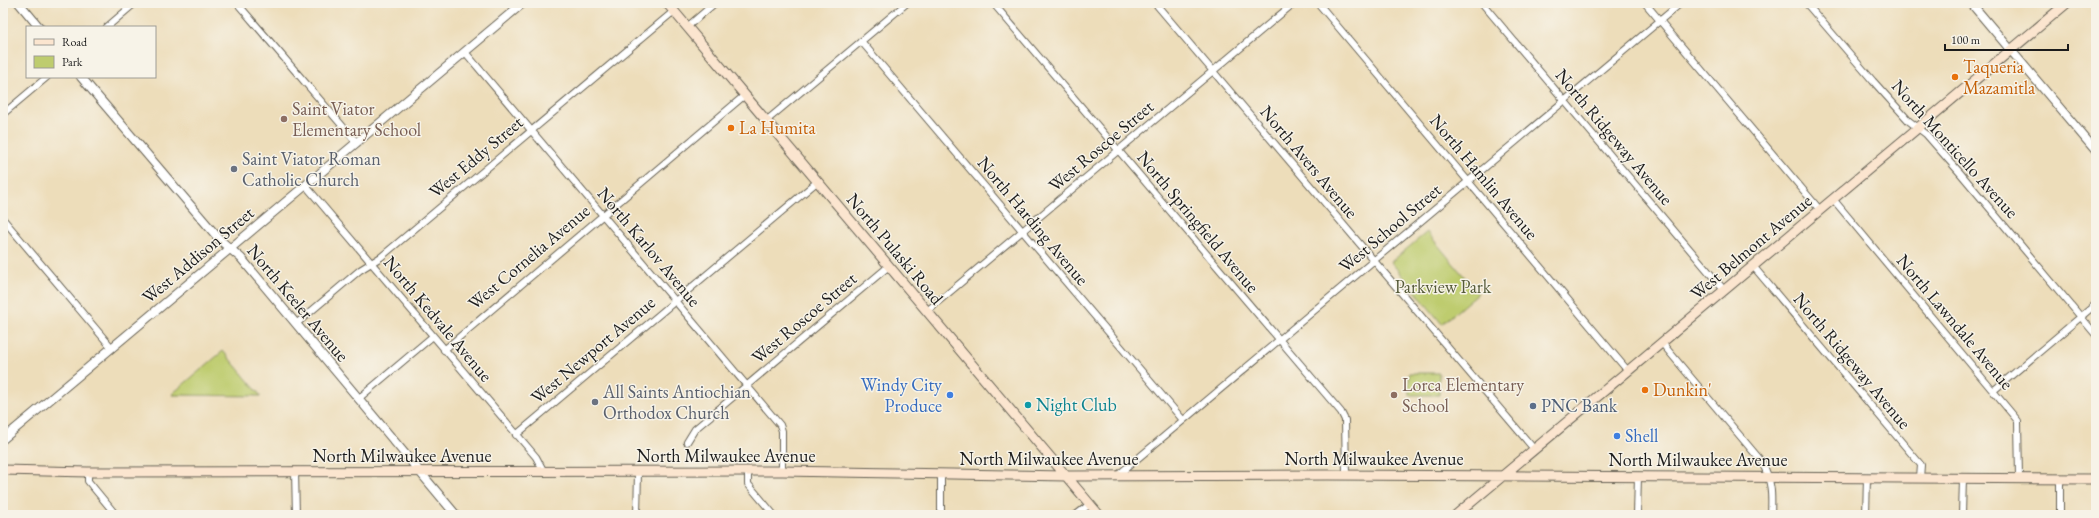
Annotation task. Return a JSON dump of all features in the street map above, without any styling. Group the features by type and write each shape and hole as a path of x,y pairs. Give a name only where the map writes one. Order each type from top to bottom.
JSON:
{"main road":[{"name":"North Pulaski Road","path":"667,3 1099,515"},
{"name":"West Belmont Avenue","path":"1456,515 2066,3"},
{"name":"North Milwaukee Avenue","path":"3,470 88,472 295,472 419,470 544,472 782,471 941,475 1066,476 1502,475 2096,479"}],"street":[{"path":"19,3 38,26"},
{"path":"108,26 135,3"},
{"path":"237,3 356,143"},
{"name":"West Addison Street","path":"3,439 524,3"},
{"path":"687,27 715,3"},
{"path":"766,121 906,3"},
{"name":"North Springfield Avenue","path":"993,3 1343,416 1346,475"},
{"name":"North Avers Avenue","path":"1155,3 1534,449"},
{"name":"West Roscoe Street","path":"927,311 1294,3"},
{"name":"North Hamlin Avenue","path":"1318,3 1628,370"},
{"name":"North Ridgeway Avenue","path":"1482,3 1724,290"},
{"path":"1644,3 1820,210"},
{"name":"West School Street","path":"1118,475 1680,3"},
{"name":"North Monticello Avenue","path":"1806,3 1873,81 1917,128 1926,134 1961,174 2096,335"},
{"path":"1971,3 2096,151"},
{"name":"West Eddy Street","path":"296,324 360,270 381,257 674,11"},
{"name":"North Harding Avenue","path":"861,41 1183,420"},
{"name":"North Karlov Avenue","path":"465,52 780,424 782,431 782,471"},
{"path":"3,114 46,78"},
{"name":"North Keeler Avenue","path":"82,78 220,240 231,249 296,324 456,515"},
{"name":"West Cornelia Avenue","path":"444,350 745,95"},
{"name":"West Newport Avenue","path":"516,435 818,181"},
{"name":"North Kedvale Avenue","path":"306,186 536,458 544,472"},
{"name":"North Lawndale Avenue","path":"1833,199 2018,421 2019,478"},
{"path":"3,219 112,348"},
{"name":"West Roscoe Street","path":"687,442 695,429 889,266"},
{"name":"North Ridgeway Avenue","path":"1753,266 1921,465 1920,478"},
{"path":"1993,391 2096,304"},
{"path":"358,398 433,336"},
{"path":"1661,342 1751,448 1770,477 1772,488 1771,515"},
{"path":"748,471 748,484 774,515"},
{"path":"88,472 88,481 116,515"},
{"path":"295,472 296,515"},
{"path":"637,515 638,472"},
{"path":"941,475 941,515"},
{"path":"1637,515 1638,476"},
{"path":"1866,515 1867,477"},
{"path":"1962,515 1963,478"},
{"path":"2060,478 2060,515"},
{"path":"1076,515 1090,504"}],"green space":[{"name":"Parkview Park","path":"1427,232 1478,293 1442,324 1391,262"},
{"path":"223,351 261,396 172,394"},
{"path":"1409,373 1439,373 1439,395 1409,395"}],"place":[{"name":"Taqueria Mazamitla","path":"1955,77"},
{"name":"Saint Viator Elementary School","path":"284,119"},
{"name":"La Humita","path":"731,128"},
{"name":"Saint Viator Roman Catholic Church","path":"234,169"},
{"name":"Dunkin'","path":"1645,390"},
{"name":"Windy City Produce","path":"950,395"},
{"name":"Lorca Elementary School","path":"1394,395"},
{"name":"All Saints Antiochian Orthodox Church","path":"595,402"},
{"name":"Night Club","path":"1028,405"},
{"name":"PNC Bank","path":"1533,406"},
{"name":"Shell","path":"1617,436"}]}
